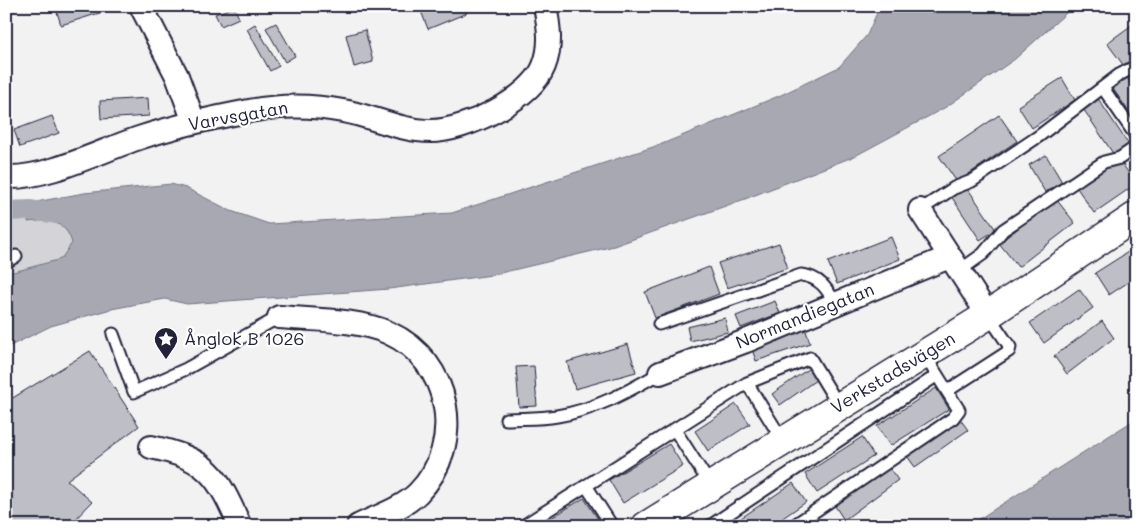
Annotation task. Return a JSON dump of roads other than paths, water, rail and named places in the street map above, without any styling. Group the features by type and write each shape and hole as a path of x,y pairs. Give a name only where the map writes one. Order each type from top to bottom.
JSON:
{"street":[{"path":"141,6 177,76 194,122"},
{"name":"Varvsgatan","path":"6,177 28,177 141,137 194,122 282,106 344,111 418,130 433,131 474,120 517,99 530,86 544,67 550,38 545,6"},
{"path":"920,210 988,315"},
{"name":"Verkstadsvägen","path":"646,526 839,406 930,365 988,315 1136,216"},
{"name":"Normandiegatan","path":"660,373 836,304 954,264"},
{"path":"279,317 369,326 390,333 419,354 427,363 443,393 447,428 444,449 436,469 425,486 408,502 358,526"},
{"path":"150,447 175,452 201,464 210,471 225,492 240,526"}],"lane":[{"path":"920,210 954,188 972,181 1039,136 1136,66"},
{"path":"1103,88 1136,136"},
{"path":"954,264 983,254 1003,230 1104,162 1120,158 1136,147"},
{"path":"659,324 801,275 821,282 836,304"},
{"path":"947,391 1010,351 1010,347 988,315"},
{"path":"113,334 134,392 186,369 279,317"},
{"path":"523,526 587,487 747,383 810,358 839,406"},
{"path":"710,526 930,365 959,410 952,418 793,526"},
{"path":"506,419 554,417 582,411 608,401 660,373"},
{"path":"747,383 783,441"},
{"path":"675,430 711,486"},
{"path":"587,487 612,526"}],"waterway":[{"path":"6,211 31,210 56,214"}],"place":[{"name":"Ånglok B 1026","path":"166,360"}]}
